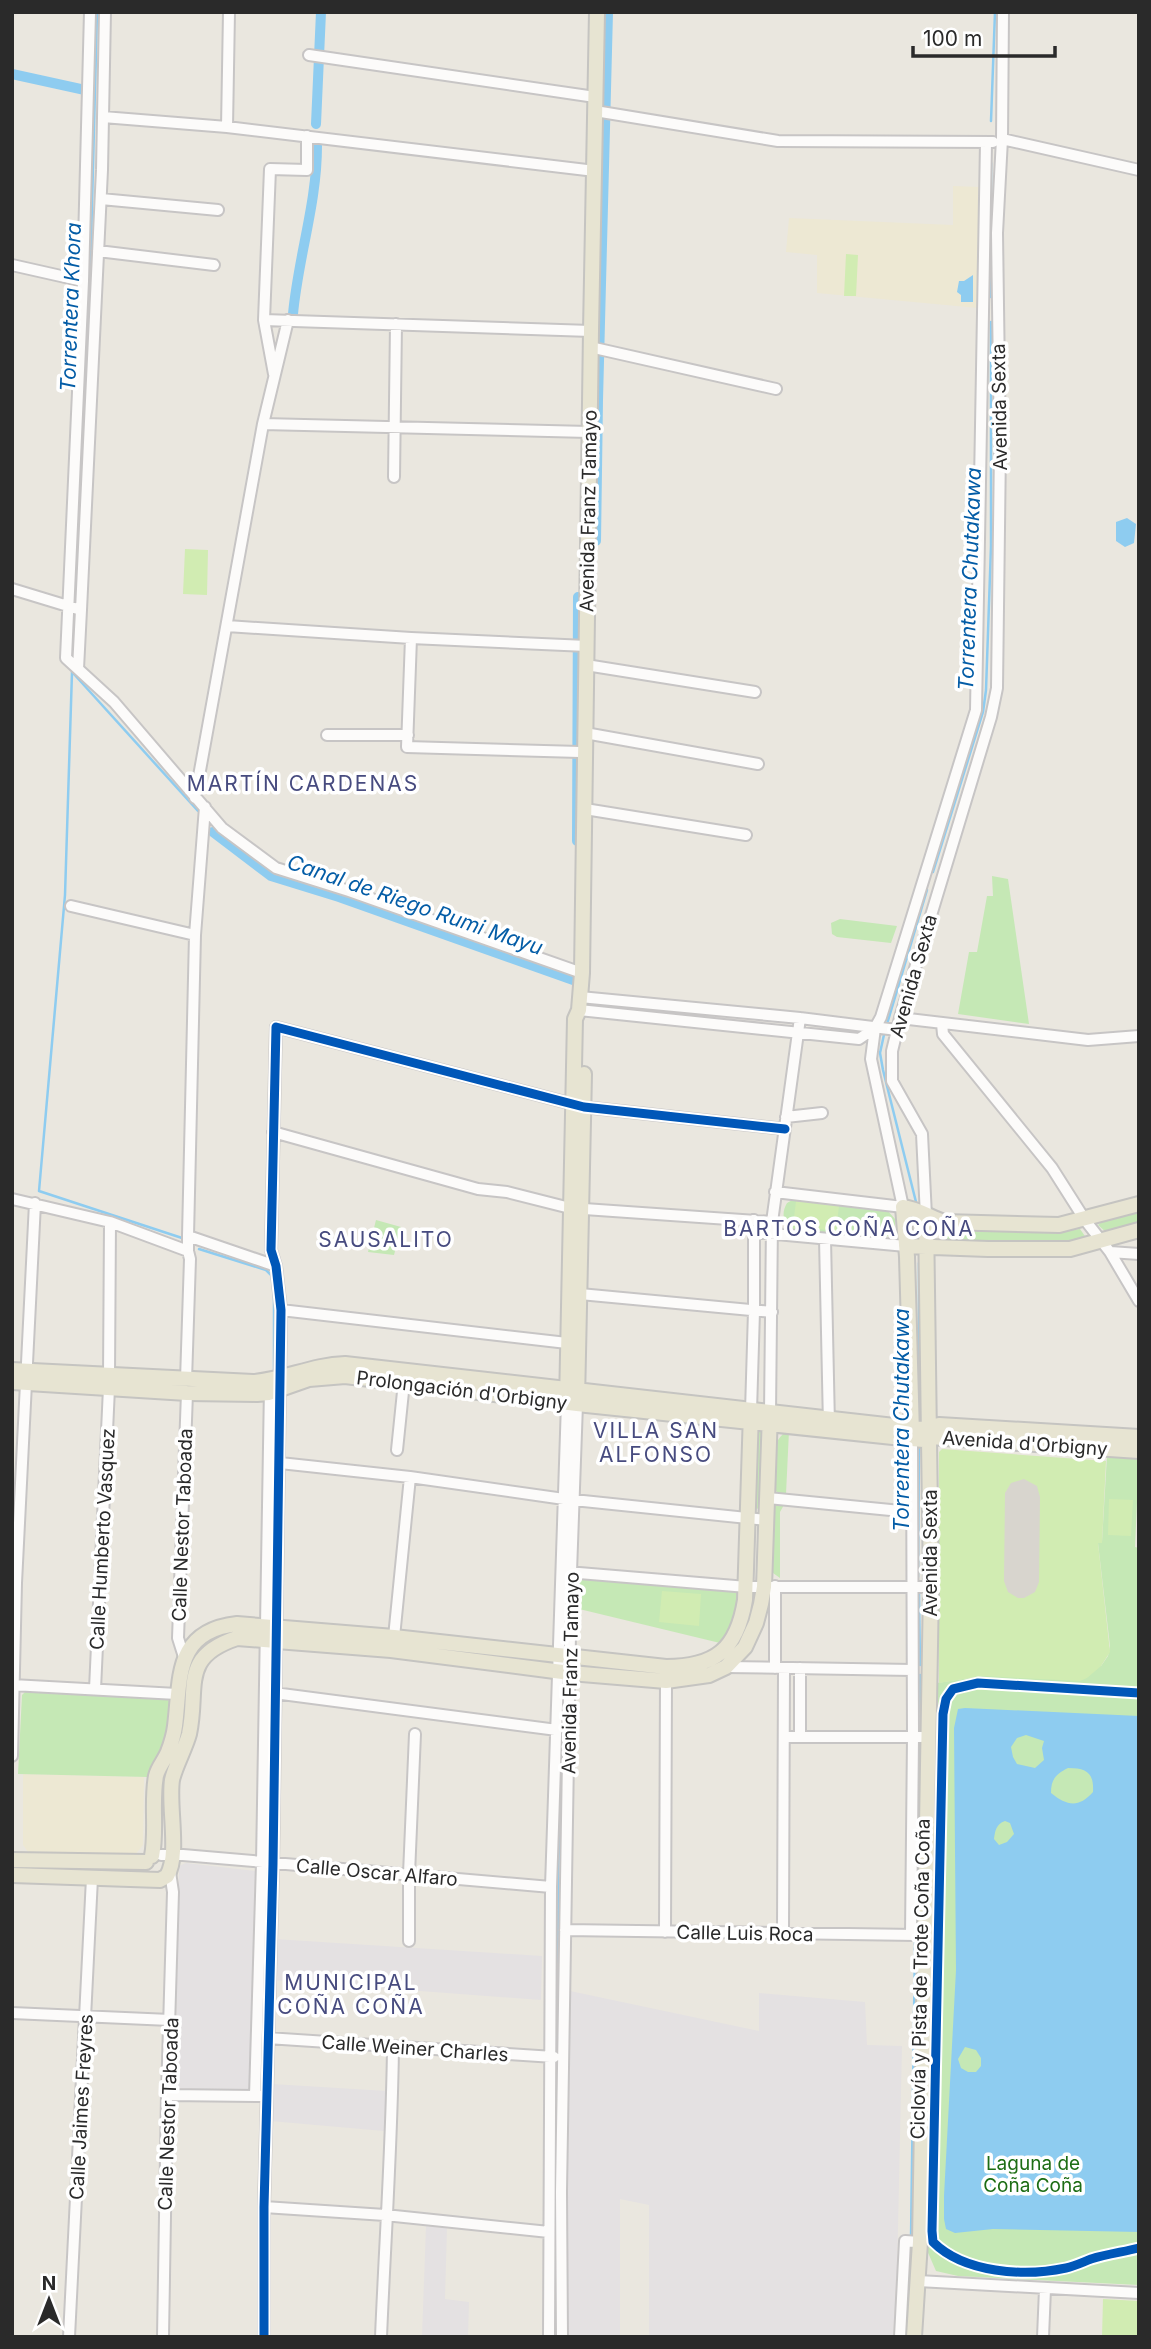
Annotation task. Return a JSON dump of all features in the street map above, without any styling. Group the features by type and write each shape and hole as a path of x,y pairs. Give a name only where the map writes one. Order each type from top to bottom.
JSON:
{"main road":[{"name":"Avenida Franz Tamayo","path":"572,1397 567,1343 583,1018 579,1004 582,973 597,12"},
{"path":"914,1210 944,1222 1059,1225 1139,1204"},
{"name":"Avenida Franz Tamayo","path":"572,1397 580,1294 575,1208"},
{"name":"Avenida Sexta","path":"914,1210 917,1246 920,1587 915,2242 918,2281 915,2337"},
{"name":"Avenida Sexta","path":"914,1210 917,1246 919,1433"},
{"path":"917,1246 988,1249 1105,1247 1139,1230"},
{"name":"Prolongación d'Orbigny","path":"275,1385 314,1367 345,1364 572,1397"},
{"name":"Prolongación d'Orbigny","path":"12,1370 22,1379 187,1387 253,1382 275,1385 333,1376 572,1397 919,1433"},
{"path":"161,1866 172,1778 185,1751 190,1729 194,1674 206,1653 220,1644 237,1638 270,1634 394,1637 666,1667 695,1666 707,1662 726,1647 743,1616 747,1587 751,1416"},
{"path":"161,1866 156,1774 169,1750 175,1728 177,1694 184,1657 203,1635 219,1626 237,1624 270,1634 565,1672 666,1681 709,1675 726,1667 746,1647 770,1587 767,1520 770,1418"},
{"name":"Avenida d'Orbigny","path":"919,1433 939,1425 1139,1437"},
{"name":"Avenida d'Orbigny","path":"919,1433 1139,1451"},
{"name":"Calle Oscar Alfaro","path":"12,1860 161,1866"},
{"name":"Calle Oscar Alfaro","path":"12,1875 92,1878 161,1866"}],"street":[{"path":"90,12 83,281 66,658 114,702 222,828 276,868 582,973"},
{"path":"78,669 101,199 105,12"},
{"path":"227,127 229,12"},
{"name":"Avenida Sexta","path":"914,1210 922,1134 892,1082 892,1051 881,1017 991,717 997,688 1000,448 992,314 994,141 1003,12"},
{"path":"309,55 595,104 778,141 994,141 1139,170"},
{"path":"103,117 227,127 594,171"},
{"path":"275,379 264,320 270,169 307,170 307,136"},
{"name":"Avenida Sexta","path":"914,1210 871,1059 885,1029 900,1018 931,876 976,710 997,233 994,141"},
{"path":"101,199 218,210"},
{"path":"98,251 214,265"},
{"path":"12,265 83,281"},
{"path":"264,320 591,331"},
{"path":"195,798 263,424 288,320"},
{"path":"394,477 396,324"},
{"path":"590,347 776,389"},
{"path":"263,424 589,432"},
{"path":"12,589 80,610"},
{"path":"227,626 587,646"},
{"path":"411,638 407,747 585,750"},
{"path":"586,665 755,692"},
{"path":"585,733 758,764"},
{"path":"327,735 408,735"},
{"name":"Calle Nestor Taboada","path":"184,1657 178,1637 187,1387 195,935 205,807"},
{"path":"584,809 746,835"},
{"path":"71,906 195,935"},
{"path":"579,1004 800,1018 885,1029"},
{"path":"579,1004 859,1039 885,1029"},
{"path":"770,1418 772,1228 800,1018"},
{"path":"900,1018 1088,1040 1139,1036"},
{"path":"942,1024 943,1034 1052,1168 1139,1301"},
{"path":"260,2096 267,2038 270,1634 275,1385 281,1310 276,1266 271,1250 276,1027 579,1105 785,1129"},
{"path":"786,1117 822,1113"},
{"path":"273,1132 478,1189 508,1192 575,1208 754,1220 772,1228 825,1239 917,1246"},
{"path":"775,1192 914,1210"},
{"path":"12,1199 110,1222 188,1251"},
{"path":"12,1756 14,1583 22,1379 35,1203"},
{"path":"751,1416 754,1220"},
{"name":"Calle Humberto Vasquez","path":"95,1689 109,1382 110,1222"},
{"path":"754,1233 772,1228"},
{"path":"188,1236 276,1266"},
{"path":"825,1239 829,1425"},
{"path":"1105,1247 1139,1254"},
{"path":"580,1294 772,1312"},
{"path":"281,1310 567,1343"},
{"path":"397,1450 404,1382"},
{"path":"264,2337 264,2207 260,2096 274,1693 270,1634 280,1463 275,1385"},
{"name":"Avenida Franz Tamayo","path":"562,2337 566,1572 572,1397"},
{"name":"Avenida Sexta","path":"919,1433 911,1512 920,1587 912,1670 920,1737"},
{"path":"280,1463 410,1477 569,1500 767,1520"},
{"path":"394,1637 410,1477"},
{"path":"768,1498 911,1512"},
{"path":"566,1572 747,1587 920,1587"},
{"path":"770,1587 780,1668 784,1737 783,1933"},
{"path":"726,1667 912,1670"},
{"path":"800,1668 800,1737"},
{"name":"Avenida Franz Tamayo","path":"549,2337 551,1887 557,1730 565,1672"},
{"path":"665,1932 666,1681"},
{"path":"13,1685 177,1694"},
{"path":"274,1693 557,1730"},
{"path":"409,1941 415,1734"},
{"path":"784,1737 920,1737"},
{"name":"Calle Oscar Alfaro","path":"161,1866 267,1864 551,1887"},
{"name":"Calle Nestor Taboada","path":"161,1866 173,1892 163,2337"},
{"name":"Calle Jaimes Freyres","path":"69,2337 92,1878"},
{"name":"Calle Luis Roca","path":"565,1930 918,1935"},
{"path":"12,2014 170,2020"},
{"name":"Calle Weiner Charles","path":"267,2038 564,2057"},
{"path":"381,2337 392,2124 393,2046"},
{"path":"167,2095 260,2096"},
{"path":"264,2207 386,2215 549,2232"},
{"name":"Avenida Sexta","path":"900,2337 905,2241 915,2242"},
{"path":"918,2281 1139,2293"},
{"path":"1043,2337 1045,2289"}],"shaded area":[{"path":"953,186 979,187 978,308 817,293 817,255 786,252 789,218 953,225"},
{"path":"1024,1479 1037,1486 1040,1497 1039,1582 1035,1592 1018,1598 1008,1592 1004,1581 1005,1493 1011,1483"},
{"path":"23,1774 144,1777 143,1845 134,1856 28,1852 23,1845"},
{"path":"186,1863 255,1871 252,2085 248,2089 179,2089 175,2085 179,1866"},
{"path":"274,1939 542,1956 541,2000 273,1980"},
{"path":"570,1991 759,2031 759,1993 865,2002 867,2045 902,2046 893,2337 649,2337 649,2205 620,2199 620,2337 566,2337"},
{"path":"272,2084 387,2091 384,2131 270,2121"},
{"path":"426,2226 447,2228 445,2299 469,2302 468,2337 422,2337"}],"green space":[{"path":"846,254 858,255 856,296 844,296"},
{"path":"185,549 208,550 207,595 183,594"},
{"path":"992,876 1008,879 1029,1024 958,1014 969,952 977,952 987,896 993,896"},
{"path":"840,919 897,926 891,943 837,937 832,934 831,923"},
{"path":"796,1198 887,1210 895,1219 895,1230 884,1239 792,1230 785,1221 784,1210 787,1203"},
{"path":"796,1201 839,1206 836,1231 793,1226"},
{"path":"1139,1210 1139,1223 1107,1233 1098,1225 1103,1221"},
{"path":"376,1220 401,1227 394,1255 368,1252"},
{"path":"940,1225 1057,1232 1080,1229 1087,1239 1058,1246 940,1241"},
{"path":"760,1431 760,1509 754,1508 756,1432"},
{"path":"789,1431 786,1494 778,1493 774,1489 774,1456 778,1441"},
{"path":"942,1449 1106,1461 1102,1543 1098,1543 1110,1652 1101,1666 1087,1678 1080,1681 982,1676 939,1683 939,1452"},
{"name":"Laguna de Coña Coña","path":"1107,1456 1139,1458 1135,1547 1139,1548 1139,2285 958,2276 936,2271 926,2248 937,1683 982,1676 1101,1666 1108,1656 1110,1646 1098,1543 1102,1542"},
{"path":"1109,1499 1133,1500 1131,1536 1108,1535"},
{"path":"778,1503 785,1503 780,1512 780,1578 773,1573 773,1508"},
{"path":"581,1577 737,1591 741,1595 733,1622 720,1643 575,1608 576,1584"},
{"path":"662,1591 701,1594 699,1626 659,1622"},
{"path":"26,1691 167,1698 171,1706 170,1727 148,1777 18,1774 22,1695"},
{"path":"1103,2299 1139,2301 1139,2337 1102,2337"}],"water":[{"path":"973,275 973,302 961,302 961,295 957,292 959,281"},
{"path":"1127,518 1136,524 1134,543 1125,547 1116,541 1116,522"},
{"name":"Laguna de Coña Coña","path":"958,1709 1139,1716 1139,2232 993,2229 955,2233 946,2229 944,2196 956,1970 954,1728","holes":["1026,1735 1044,1741 1044,1760 1035,1768 1017,1764 1011,1747 1017,1738","1068,1768 1085,1771 1091,1776 1093,1792 1078,1803 1062,1801 1051,1793 1057,1775","1005,1821 1010,1823 1014,1834 1007,1842 999,1845 994,1839 996,1828","965,2047 976,2050 981,2058 981,2066 976,2072 968,2072 961,2068 958,2059"]}],"waterway":[{"name":"Torrentera Khora","path":"76,603 89,321 97,12"},
{"name":"Canal de Riego Rumi Mayu","path":"316,124 321,12"},
{"path":"596,541 608,12"},
{"name":"Torrentera Chutakawa","path":"991,121 995,12"},
{"path":"12,74 85,90"},
{"name":"Canal de Riego Rumi Mayu","path":"293,314 311,209 317,146"},
{"name":"Torrentera Chutakawa","path":"991,163 991,297"},
{"name":"Torrentera Chutakawa","path":"933,872 983,712 986,690 991,546 991,322"},
{"path":"577,841 578,597"},
{"path":"72,672 65,895 39,1191 182,1238"},
{"name":"Torrentera Khora","path":"73,673 198,811"},
{"name":"Canal de Riego Rumi Mayu","path":"213,832 271,876 339,897 576,981 577,972"},
{"name":"Torrentera Chutakawa","path":"887,1024 927,890"},
{"name":"Torrentera Chutakawa","path":"885,1030 880,1053 883,1070 916,1202"},
{"path":"199,1249 266,1270 273,1277"},
{"name":"Torrentera Chutakawa","path":"919,1263 919,1424"},
{"path":"274,1290 274,1374"},
{"name":"Torrentera Chutakawa","path":"918,1577 919,1445"},
{"name":"Torrentera Chutakawa","path":"919,1594 920,1665"},
{"name":"Torrentera Chutakawa","path":"920,1675 921,1728"},
{"path":"557,2051 558,1872 564,1694"},
{"name":"Torrentera Chutakawa","path":"917,1820 920,1743"},
{"path":"263,1993 266,1923"},
{"name":"Torrentera Chutakawa","path":"911,2239 915,1943"},
{"path":"556,2151 557,2067"},
{"path":"556,2249 556,2337"},
{"name":"Torrentera Chutakawa","path":"906,2337 909,2267"}],"cycle path":[{"path":"264,2337 264,2207 273,1864 281,1310 276,1266 271,1250 276,1027 584,1107 785,1129"},
{"name":"Ciclovía y Pista de Trote Coña Coña","path":"1139,1693 978,1683 953,1689 946,1699 943,1714 932,2231 933,2242 961,2260 995,2270 1014,2272 1066,2268 1097,2257 1139,2248"}],"district":[{"name":"MARTÍN CARDENAS","path":"303,784"},
{"name":"BARTOS COÑA COÑA","path":"849,1229"},
{"name":"SAUSALITO","path":"386,1240"},
{"name":"VILLA SAN ALFONSO","path":"656,1443"},
{"name":"MUNICIPAL COÑA COÑA","path":"351,1995"}]}
